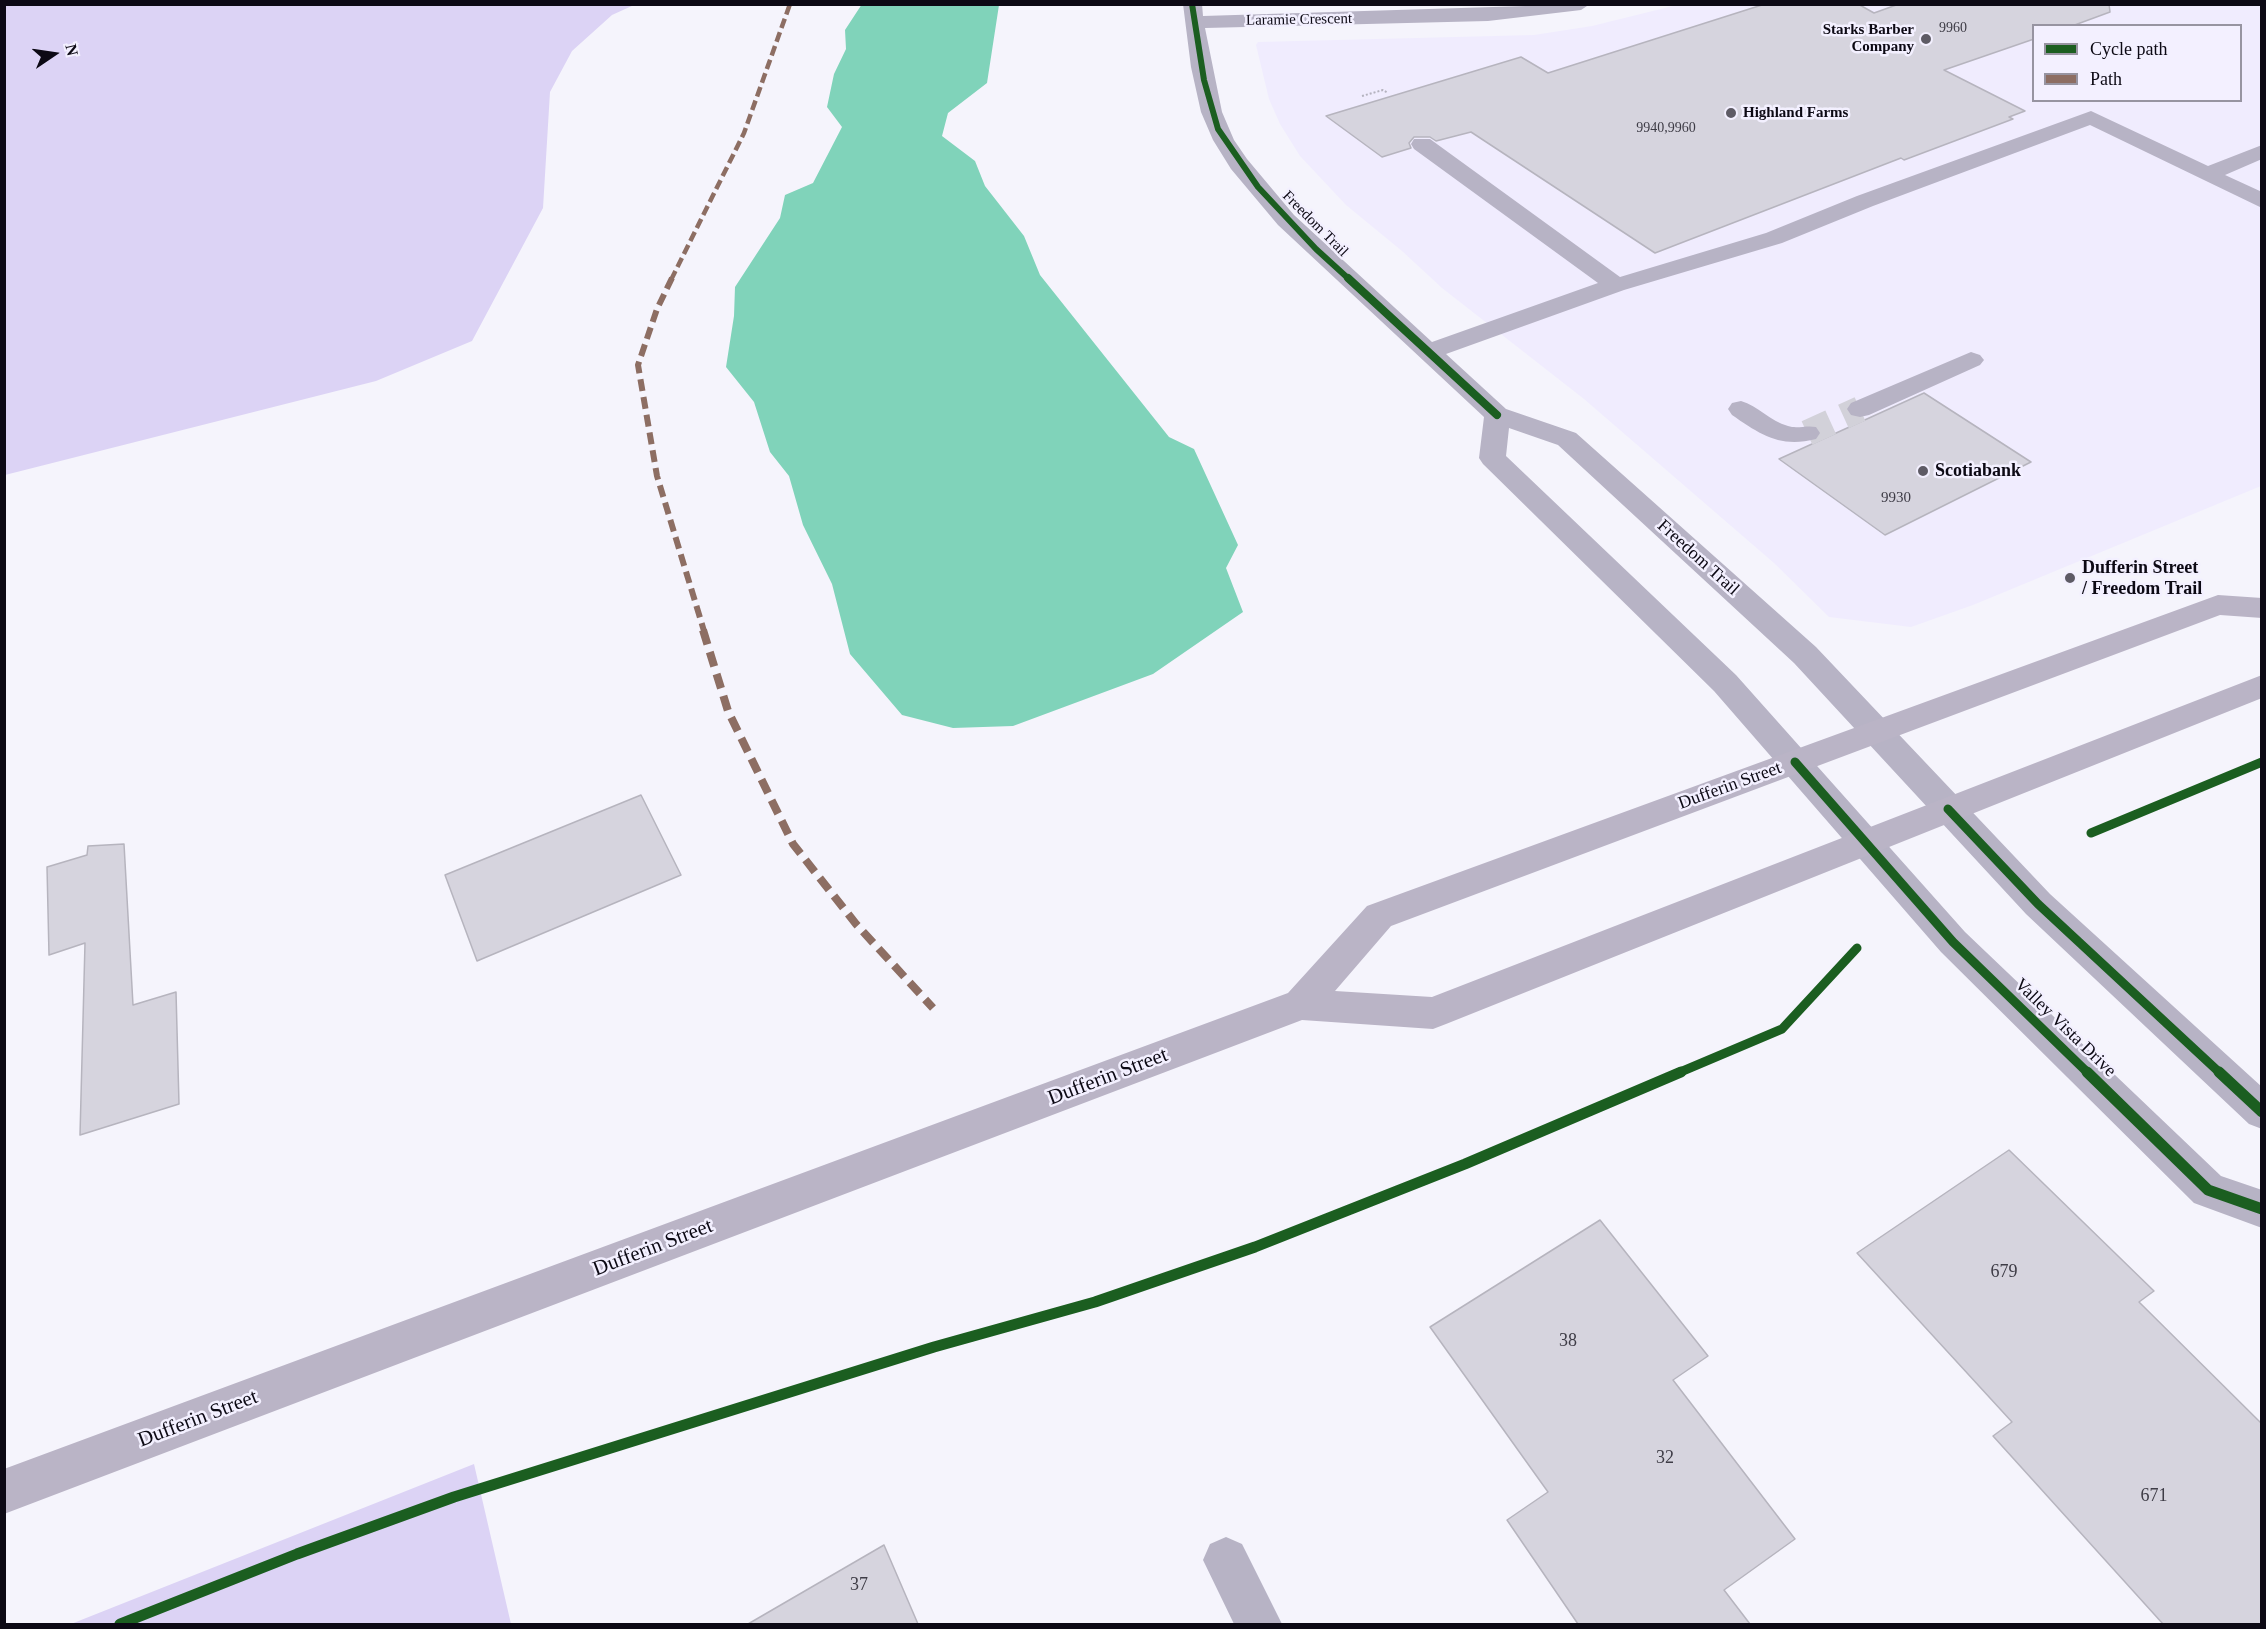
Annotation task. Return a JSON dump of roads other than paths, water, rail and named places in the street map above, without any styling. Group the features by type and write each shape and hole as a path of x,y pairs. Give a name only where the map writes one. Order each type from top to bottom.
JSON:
{"main road":[{"name":"Dufferin Street","path":"1301,1004 1379,916 2218,605 2262,608"},
{"name":"Dufferin Street","path":"4,1492 1301,1004 1433,1013 2262,686"}],"street":[{"name":"Laramie Crescent","path":"1194,13 1488,15 1581,4"},
{"name":"Freedom Trail","path":"1194,13 1204,80 1218,129 1251,178 1301,234 1497,415 1567,439 1805,655 1948,809"},
{"path":"1430,351 1616,285 1774,238 1865,201 2091,117 2262,201"},
{"path":"1422,144 1616,285"},
{"path":"2208,174 2262,151"},
{"path":"1860,409 1971,360"},
{"path":"1741,409 1774,431 1798,436 1807,433"},
{"path":"1497,415 1492,458 1725,683 1795,762"},
{"name":"Valley Vista Drive","path":"1795,762 1953,942 2208,1190 2262,1209"},
{"path":"1948,809 2038,904 2262,1112"},
{"path":"1226,1560 1259,1624"}],"tunnel":[{"path":"1807,433 1860,409"}],"place":[{"name":"Starks Barber Company","path":"1926,39"},
{"name":"Highland Farms","path":"1731,113"},
{"name":"Scotiabank","path":"1923,471"},
{"name":"Dufferin Street / Freedom Trail","path":"2070,578"}]}
